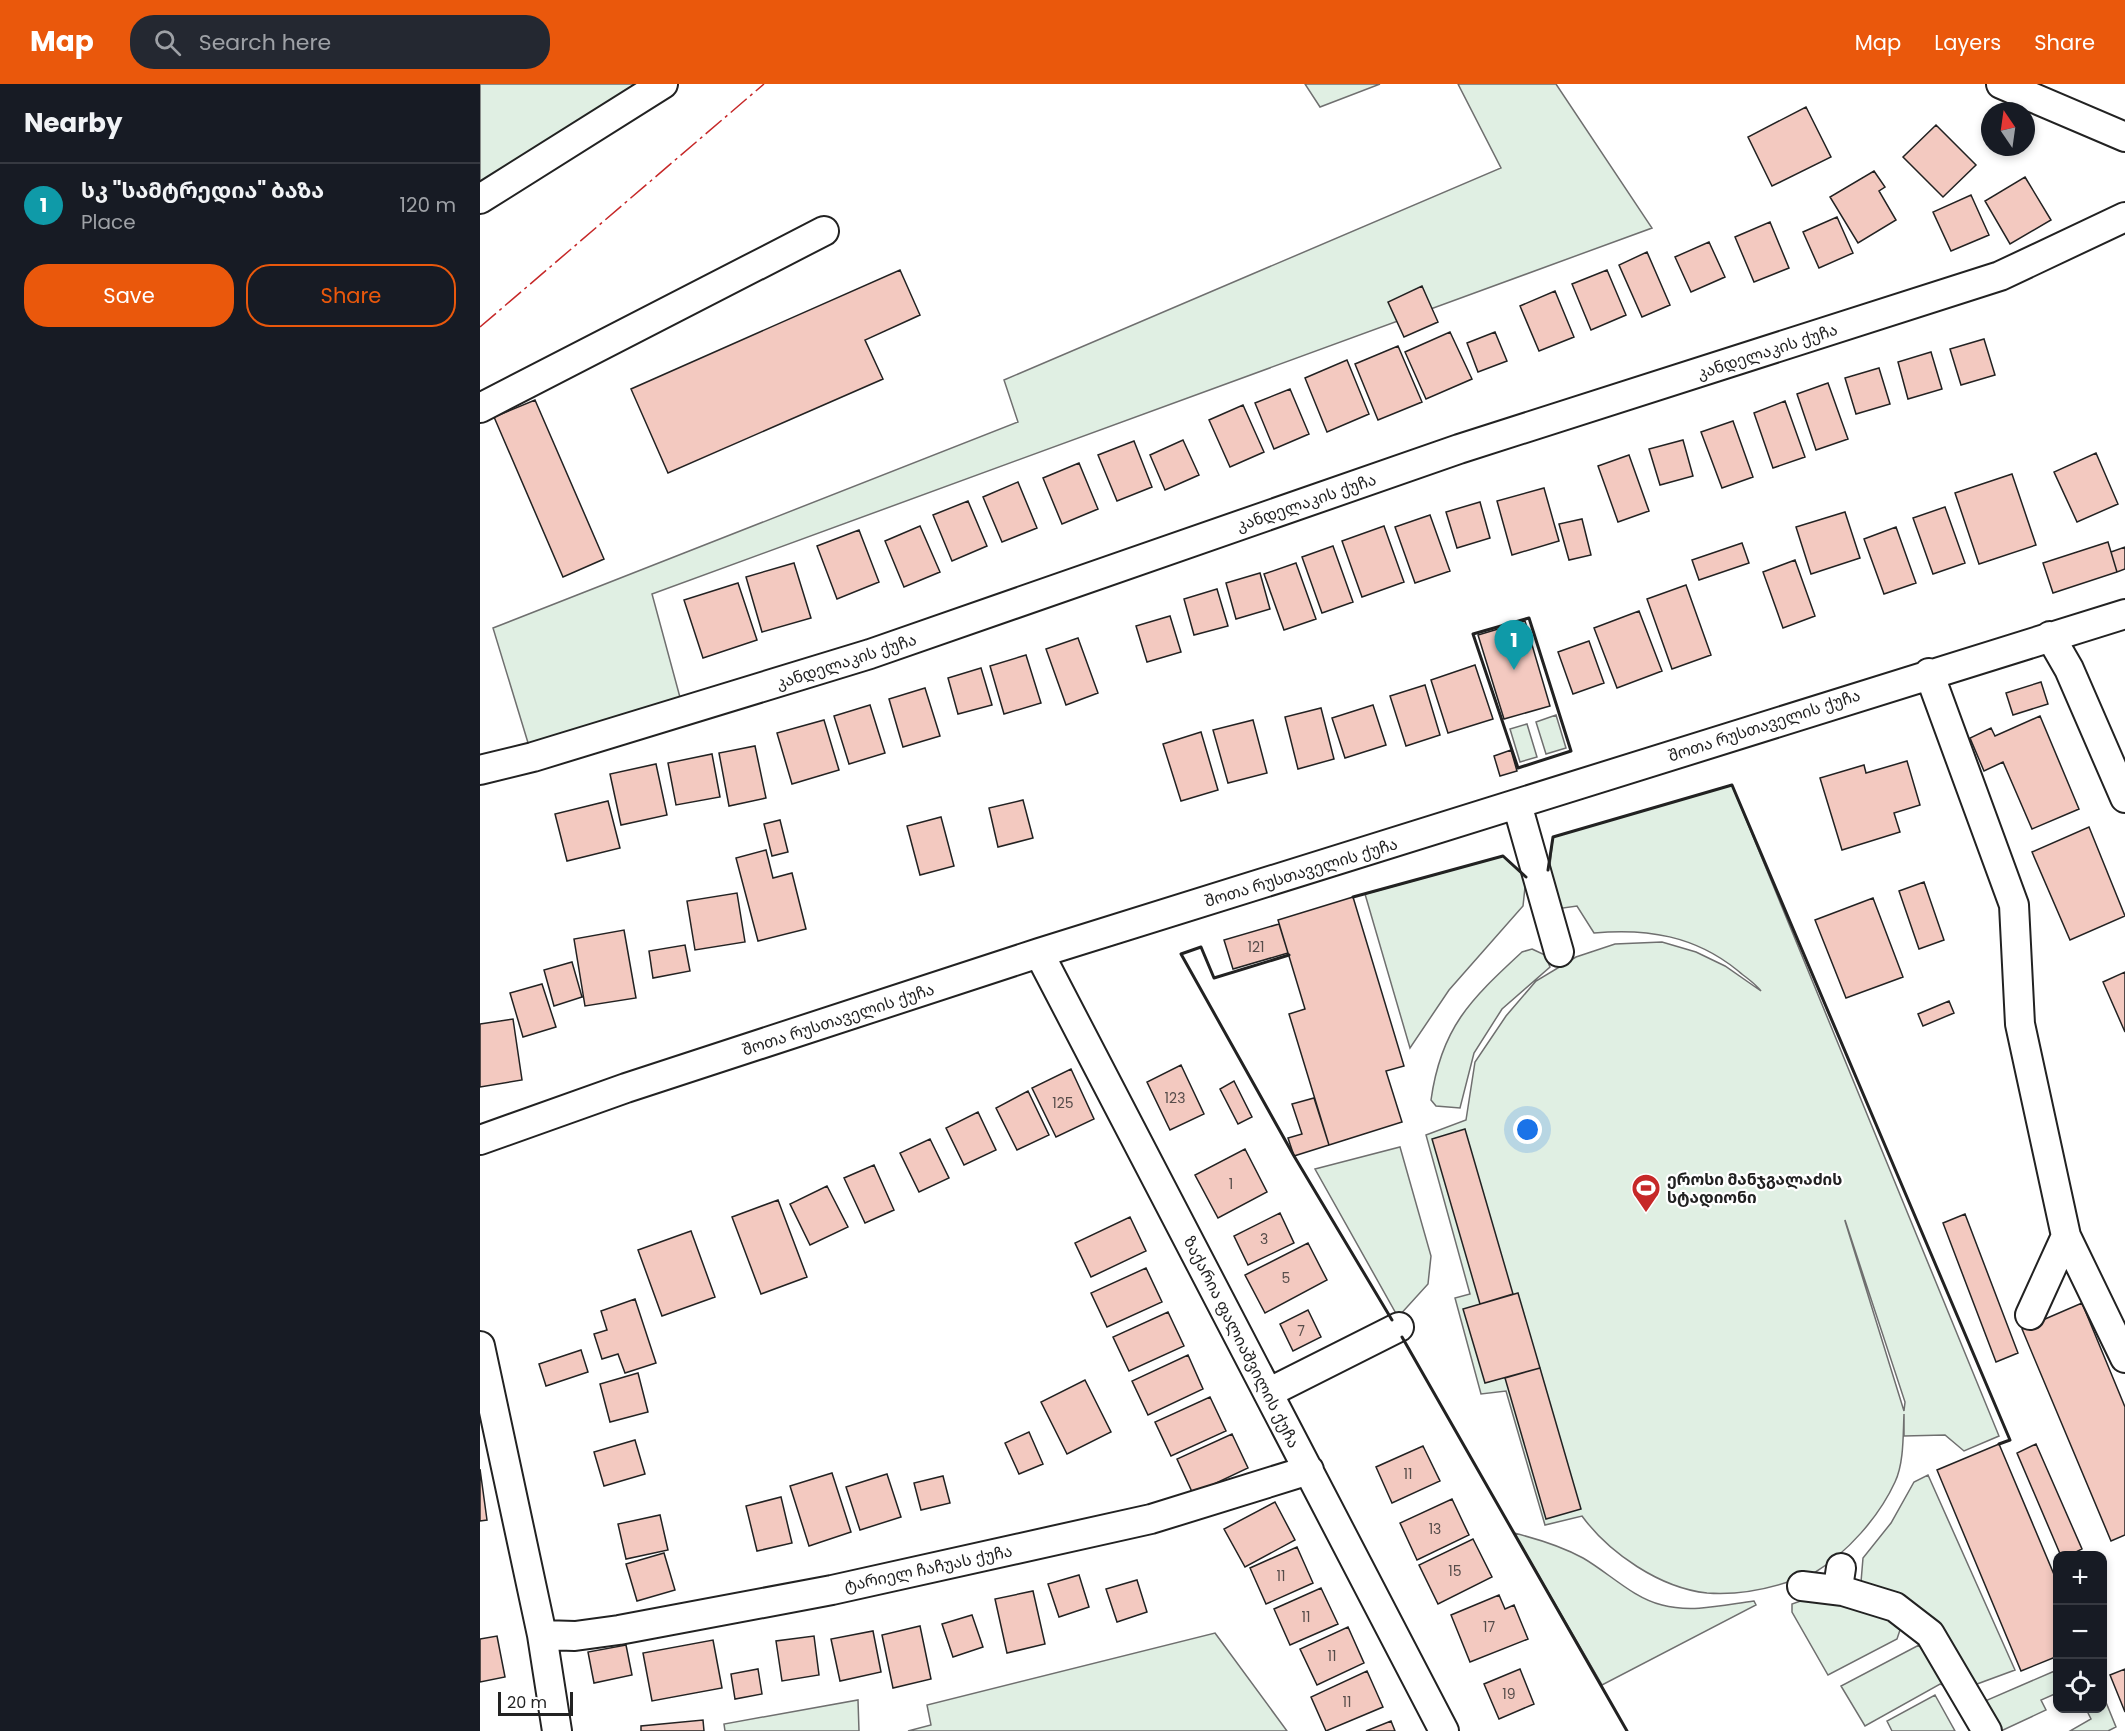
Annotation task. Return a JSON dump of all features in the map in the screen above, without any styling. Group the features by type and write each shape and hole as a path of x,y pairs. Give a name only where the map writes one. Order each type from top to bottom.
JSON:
{"street":[{"path":"480,199 663,84"},
{"path":"2001,84 2125,137"},
{"name":"კანდელაკის ქუჩა","path":"480,770 533,757 870,654 1459,449 2000,276 2125,217"},
{"path":"480,408 824,231"},
{"name":"შოთა რუსთაველის ქუჩა","path":"480,1140 626,1088 1039,953 1929,673 2125,614"},
{"path":"2050,636 2069,669 2125,798"},
{"path":"1929,673 2014,905 2020,1024 2066,1236 2125,1358"},
{"path":"1517,804 1559,952"},
{"name":"ზაქარია ფალიაშვილის ქუჩა","path":"1039,953 1444,1731"},
{"path":"2030,1315 2066,1236"},
{"path":"1268,1393 1399,1328"},
{"path":"480,1346 542,1635 557,1731"},
{"name":"ტარიელ ჩაჩუას ქუჩა","path":"542,1635 575,1636 619,1630 832,1590 1151,1519 1309,1470"},
{"path":"1802,1586 1842,1580 1895,1607 1930,1634 1987,1731"}],"green space":[{"path":"480,84 646,84 480,185"},
{"path":"1305,84 1380,84 1320,107"},
{"path":"1458,84 1556,84 1652,228 652,594 681,701 529,746 493,628 1018,422 1004,380 1501,168"},
{"path":"1556,715 1566,748 1546,754 1536,722"},
{"path":"1527,724 1537,757 1520,762 1510,729"},
{"name":"ეროსი მანჯგალაძის სტადიონი","path":"1732,785 1999,1436 1964,1451 1945,1435 1904,1436 1904,1414 1900,1466 1888,1495 1871,1521 1850,1545 1826,1565 1804,1577 1737,1593 1707,1593 1689,1590 1654,1576 1621,1555 1593,1530 1582,1516 1545,1525 1506,1391 1481,1394 1455,1298 1470,1294 1426,1135 1466,1120 1475,1062 1506,1016 1536,981 1576,957 1615,944 1662,942 1696,952 1725,966 1761,991 1721,958 1687,942 1670,937 1633,932 1594,933 1577,906 1556,909 1550,865 1553,837","holes":["1845,1220 1905,1402 1904,1411"]},
{"path":"1503,856 1526,878 1523,906 1449,990 1410,1048 1365,894"},
{"path":"1532,949 1545,955 1550,967 1502,1009 1474,1053 1460,1108 1436,1106 1431,1100 1442,1053 1450,1034 1487,985 1522,952"},
{"path":"1400,1147 1431,1256 1428,1284 1398,1317 1315,1169"},
{"path":"1928,1475 2015,1670 1977,1684 1925,1612 1861,1582 1863,1558 1891,1523 1914,1482"},
{"path":"1514,1533 1549,1543 1575,1554 1651,1602 1685,1608 1754,1601 1756,1605 1602,1685"},
{"path":"1809,1598 1881,1613 1900,1630 1897,1639 1828,1675 1792,1612 1792,1604"},
{"path":"1215,1633 1287,1731 908,1731 931,1725 927,1705"},
{"path":"1919,1645 1951,1688 1940,1684 1865,1726 1841,1686"},
{"path":"2053,1672 2053,1695 2041,1700 2046,1710 2001,1731 1985,1701"},
{"path":"1935,1695 1955,1731 1892,1731 1887,1721"},
{"path":"858,1700 859,1731 725,1731 724,1724"},
{"path":"2107,1705 2116,1727 2108,1731 2070,1731 2091,1719 2088,1713 2107,1713"}],"building":[{"path":"1806,107 1831,157 1772,186 1748,137"},
{"path":"1936,125 1976,165 1943,197 1903,157"},
{"path":"1874,171 1885,187 1879,191 1896,220 1858,243 1830,197"},
{"path":"2025,177 2051,220 2010,244 1985,201"},
{"path":"1971,195 1989,235 1951,251 1933,212"},
{"path":"1837,217 1853,253 1819,268 1803,232"},
{"path":"1770,222 1789,268 1754,282 1735,237"},
{"path":"1709,242 1725,277 1691,292 1675,257"},
{"path":"1647,252 1670,305 1642,317 1619,265"},
{"path":"900,270 920,315 865,340 883,379 668,473 631,389"},
{"path":"1607,270 1626,315 1591,330 1572,284"},
{"path":"1422,286 1438,322 1404,337 1388,302"},
{"path":"1555,291 1574,337 1539,351 1520,306"},
{"path":"1450,332 1472,379 1426,399 1405,352"},
{"path":"1495,332 1507,361 1478,372 1467,343"},
{"path":"1984,339 1995,375 1961,385 1950,349"},
{"path":"1398,346 1422,402 1378,420 1355,364"},
{"path":"1931,352 1942,389 1908,399 1898,362"},
{"path":"1347,360 1369,414 1327,432 1305,378"},
{"path":"1879,368 1890,404 1856,414 1845,378"},
{"path":"1828,383 1848,439 1816,450 1797,394"},
{"path":"1290,389 1309,434 1274,449 1255,403"},
{"path":"535,400 604,559 563,577 494,417"},
{"path":"1785,401 1805,457 1773,468 1754,413"},
{"path":"1243,405 1264,452 1230,467 1209,420"},
{"path":"1733,421 1753,477 1722,488 1701,432"},
{"path":"1183,440 1199,475 1165,490 1150,455"},
{"path":"1683,440 1693,476 1660,485 1649,449"},
{"path":"1134,441 1152,487 1117,501 1098,455"},
{"path":"2096,453 2118,504 2077,522 2054,472"},
{"path":"1629,455 1649,511 1618,522 1598,466"},
{"path":"1079,463 1098,509 1062,524 1043,478"},
{"path":"2012,474 2036,545 1979,564 1955,493"},
{"path":"1018,482 1037,528 1002,542 983,497"},
{"path":"1544,488 1559,541 1512,555 1497,501"},
{"path":"968,501 987,546 952,561 933,515"},
{"path":"1480,502 1490,538 1457,548 1446,512"},
{"path":"1945,507 1965,563 1933,574 1913,518"},
{"path":"1845,512 1860,558 1811,574 1796,527"},
{"path":"1430,515 1450,571 1415,583 1395,527"},
{"path":"1582,519 1591,555 1569,560 1559,524"},
{"path":"920,526 940,572 904,587 885,541"},
{"path":"1384,526 1404,582 1362,597 1342,541"},
{"path":"1896,527 1916,583 1884,594 1864,539"},
{"path":"859,530 879,582 837,599 817,546"},
{"path":"2108,542 2117,572 2053,593 2043,563"},
{"path":"1742,543 1749,563 1699,580 1692,560"},
{"path":"1333,546 1353,602 1322,613 1302,557"},
{"path":"2125,547 2125,569 2117,572 2111,552"},
{"path":"1795,560 1815,616 1783,628 1763,572"},
{"path":"794,563 811,618 762,632 746,577"},
{"path":"1296,563 1316,619 1284,630 1264,574"},
{"path":"1260,573 1270,609 1236,619 1226,583"},
{"path":"738,583 757,640 703,658 684,600"},
{"path":"1686,585 1711,655 1672,669 1647,599"},
{"path":"1217,589 1228,626 1194,635 1184,599"},
{"path":"1639,611 1662,671 1617,688 1594,628"},
{"path":"1170,616 1181,652 1147,662 1136,626"},
{"path":"1525,621 1550,706 1504,719 1478,635"},
{"path":"1078,638 1098,693 1066,705 1046,649"},
{"path":"1589,641 1604,683 1573,694 1558,652"},
{"path":"1026,655 1041,703 1004,714 990,666"},
{"path":"1475,665 1493,719 1448,733 1431,680"},
{"path":"981,668 992,705 958,714 948,678"},
{"path":"2041,682 2048,704 2013,715 2006,693"},
{"path":"1425,685 1440,735 1406,746 1390,696"},
{"path":"925,688 940,736 903,747 889,699"},
{"path":"870,705 885,753 849,764 834,716"},
{"path":"1373,705 1386,745 1345,758 1332,718"},
{"path":"1321,708 1334,759 1298,769 1285,717"},
{"path":"2040,716 2079,809 2032,829 2003,762 1984,771 1970,738 1991,728 1995,736"},
{"path":"824,720 839,770 792,784 777,733"},
{"path":"1253,720 1267,773 1228,783 1213,730"},
{"path":"1201,732 1218,790 1181,801 1163,744"},
{"path":"755,746 766,798 729,806 719,753"},
{"path":"1511,750 1517,771 1500,776 1494,756"},
{"path":"712,754 720,797 676,805 668,763"},
{"path":"1907,761 1920,805 1894,813 1900,832 1842,850 1820,778 1864,765 1866,773"},
{"path":"656,764 667,815 621,825 610,774"},
{"path":"1023,800 1033,838 998,847 989,808"},
{"path":"608,801 620,848 567,861 555,814"},
{"path":"941,817 954,866 920,875 907,826"},
{"path":"780,820 788,852 772,856 764,824"},
{"path":"2089,827 2125,916 2070,940 2032,852"},
{"path":"766,850 773,878 792,873 806,929 758,941 736,858"},
{"path":"1924,882 1944,940 1919,949 1899,891"},
{"path":"737,893 745,942 695,950 687,901"},
{"path":"1353,897 1404,1066 1386,1071 1402,1122 1329,1145 1289,1014 1305,1009 1278,920"},
{"path":"1873,898 1903,977 1846,998 1815,920"},
{"path":"1279,924 1288,953 1233,969 1224,940"},
{"path":"624,930 636,998 585,1006 574,939"},
{"path":"685,945 690,971 653,978 649,951"},
{"path":"572,962 582,997 554,1006 544,970"},
{"path":"2125,972 2125,1032 2103,982"},
{"path":"542,984 556,1027 523,1037 510,993"},
{"path":"1949,1001 1954,1013 1923,1026 1918,1014"},
{"path":"513,1019 522,1080 480,1087 480,1024"},
{"path":"1181,1065 1204,1114 1170,1130 1147,1082"},
{"path":"1071,1069 1094,1119 1056,1137 1032,1088"},
{"path":"1234,1081 1252,1117 1238,1124 1220,1089"},
{"path":"1028,1091 1049,1135 1017,1150 996,1108"},
{"path":"1314,1098 1329,1145 1294,1156 1288,1138 1302,1134 1292,1104"},
{"path":"978,1112 996,1150 964,1165 946,1128"},
{"path":"1465,1129 1513,1294 1480,1304 1432,1139"},
{"path":"930,1139 949,1178 919,1192 900,1153"},
{"path":"1245,1149 1267,1192 1218,1218 1195,1175"},
{"path":"874,1165 894,1210 865,1223 844,1178"},
{"path":"827,1186 848,1227 810,1245 790,1204"},
{"path":"778,1200 807,1277 761,1294 732,1217"},
{"path":"1280,1213 1294,1243 1248,1265 1234,1236"},
{"path":"1965,1214 2018,1353 1996,1362 1943,1223"},
{"path":"1130,1217 1146,1251 1091,1277 1075,1243"},
{"path":"691,1231 715,1297 662,1316 638,1250"},
{"path":"1308,1243 1327,1280 1265,1313 1245,1275"},
{"path":"1146,1268 1162,1302 1107,1327 1091,1293"},
{"path":"1518,1293 1540,1368 1485,1383 1463,1309"},
{"path":"635,1299 656,1363 625,1373 618,1354 602,1359 594,1334 607,1330 601,1311"},
{"path":"2082,1303 2125,1407 2125,1535 2111,1541 2022,1329"},
{"path":"1308,1310 1321,1337 1293,1351 1280,1324"},
{"path":"1168,1312 1184,1346 1129,1371 1113,1337"},
{"path":"581,1350 588,1372 546,1386 539,1364"},
{"path":"1188,1355 1203,1389 1148,1415 1132,1381"},
{"path":"1540,1368 1581,1509 1546,1519 1505,1378"},
{"path":"638,1373 648,1412 610,1422 600,1384"},
{"path":"1085,1380 1111,1432 1067,1454 1041,1402"},
{"path":"1210,1397 1226,1431 1171,1456 1155,1422"},
{"path":"1029,1432 1043,1464 1019,1474 1005,1443"},
{"path":"1232,1434 1248,1468 1193,1494 1177,1459"},
{"path":"635,1440 645,1474 604,1486 594,1452"},
{"path":"1999,1444 2053,1572 2053,1658 2021,1671 1937,1470"},
{"path":"2036,1444 2082,1549 2059,1551 2017,1453"},
{"path":"1423,1446 1440,1481 1392,1503 1376,1467"},
{"path":"480,1469 487,1520 480,1521"},
{"path":"832,1473 851,1532 809,1546 790,1486"},
{"path":"887,1474 901,1517 860,1530 846,1487"},
{"path":"943,1476 950,1503 921,1510 914,1483"},
{"path":"781,1497 792,1543 757,1551 746,1506"},
{"path":"1452,1499 1469,1535 1417,1560 1400,1523"},
{"path":"1275,1502 1295,1540 1245,1567 1224,1529"},
{"path":"660,1515 668,1550 626,1559 618,1524"},
{"path":"1473,1539 1492,1577 1438,1604 1419,1565"},
{"path":"1297,1547 1313,1583 1266,1604 1250,1568"},
{"path":"664,1553 675,1590 637,1601 626,1564"},
{"path":"1079,1575 1089,1607 1059,1617 1048,1584"},
{"path":"1137,1580 1147,1612 1117,1622 1106,1589"},
{"path":"1321,1588 1338,1624 1290,1645 1274,1609"},
{"path":"1033,1591 1045,1644 1007,1653 995,1599"},
{"path":"1499,1595 1505,1609 1514,1605 1528,1639 1470,1662 1451,1615"},
{"path":"972,1615 983,1647 953,1657 942,1624"},
{"path":"920,1626 931,1679 893,1688 882,1635"},
{"path":"1348,1627 1364,1663 1317,1685 1300,1649"},
{"path":"873,1631 881,1672 840,1681 831,1639"},
{"path":"497,1636 505,1677 480,1682 480,1639"},
{"path":"814,1636 819,1675 782,1681 776,1641"},
{"path":"713,1640 722,1688 652,1701 643,1653"},
{"path":"626,1645 632,1675 594,1683 588,1652"},
{"path":"758,1669 762,1694 735,1699 731,1674"},
{"path":"1520,1669 1534,1704 1499,1719 1484,1684"},
{"path":"2125,1669 2125,1712 2110,1675"},
{"path":"1367,1671 1383,1707 1326,1731 1311,1697"},
{"path":"703,1720 704,1731 641,1731 641,1726"},
{"path":"1391,1721 1395,1731 1366,1731"}],"wall":[{"path":"1529,618 1571,751 1518,768 1473,634 1529,618"},
{"path":"1548,870 1553,837 1732,785 2010,1440 1999,1444"},
{"path":"1353,897 1503,856 1526,877"},
{"path":"1289,955 1214,978 1201,947 1181,954 1294,1156 1392,1320"},
{"path":"1402,1337 1627,1731"}],"power":[{"path":"480,327 764,84"}],"place":[{"name":"სკ \"სამტრედია\" ბაზა","path":"1514,670"},
{"name":"ეროსი მანჯგალაძის სტადიონი","path":"1646,1214"}]}
